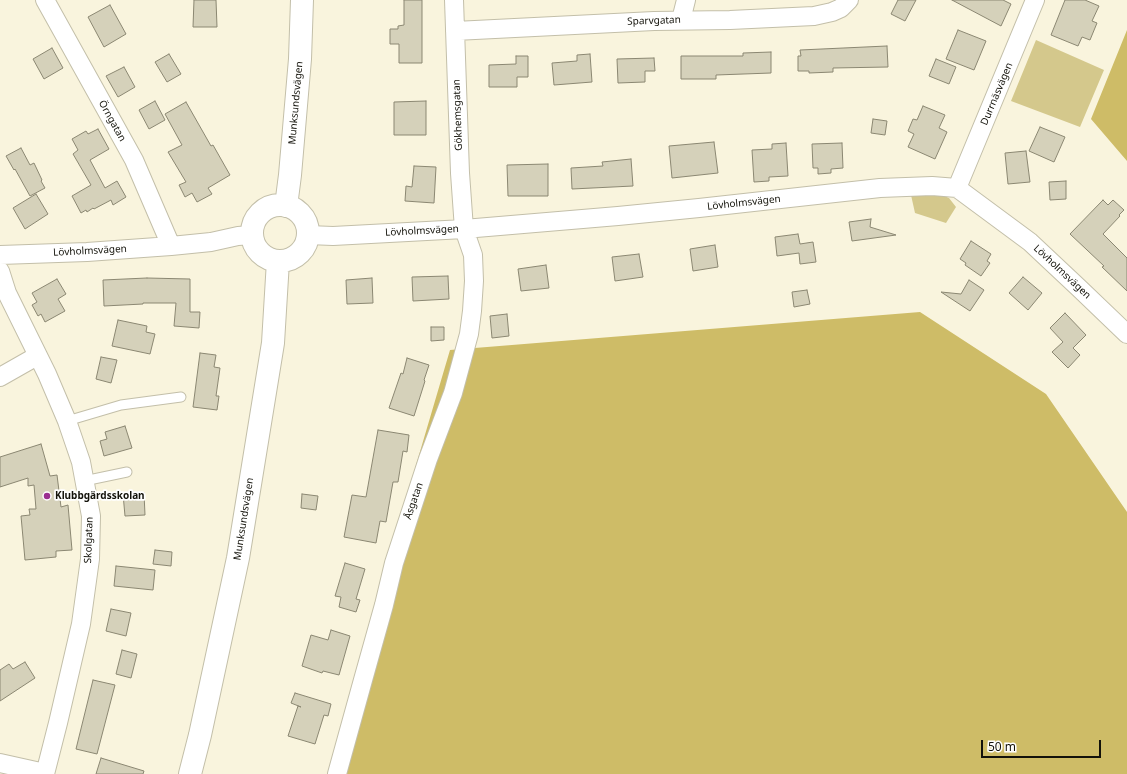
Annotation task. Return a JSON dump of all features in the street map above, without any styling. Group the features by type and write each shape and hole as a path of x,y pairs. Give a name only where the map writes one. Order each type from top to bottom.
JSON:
{"street":[{"name":"Munksundsvägen","path":"286,206 299,66 302,0"},
{"name":"Gökhemsgatan","path":"454,0 460,173 464,229"},
{"path":"681,20 686,0"},
{"name":"Sparvgatan","path":"455,31 681,20 730,20 814,16 832,12 841,8 849,0"},
{"name":"Durrnäsvägen","path":"957,188 1036,0"},
{"name":"Örngatan","path":"51,2 134,160 171,246"},
{"name":"Lövholmsvägen","path":"308,235 333,236 464,229 677,210 880,188 932,186 957,188 1030,242 1127,334"},
{"path":"275,205 286,206 296,210 302,216 306,224 308,235 305,246 296,256 288,260 271,260 260,253 255,246 252,228 255,220 263,210 275,205"},
{"name":"Åsgatan","path":"338,774 384,606 394,563 428,459 453,393 468,334 472,311 474,268 473,255 464,229"},
{"name":"Lövholmsvägen","path":"0,254 87,252 171,246 211,242 238,236 252,235"},
{"name":"Munksundsvägen","path":"190,774 200,736 238,558 273,343 278,261"},
{"name":"Skolgatan","path":"0,271 7,293 67,420 81,462 91,516 90,559 81,624 45,774"},
{"path":"0,377 38,356"},
{"path":"0,763 45,774"}],"lane":[{"path":"67,420 121,405 181,397"},
{"path":"84,481 127,472"}],"shaded area":[{"path":"1127,30 1127,161 1091,119"},
{"path":"1036,40 1104,70 1080,127 1011,101"},
{"path":"937,193 949,198 956,207 946,223 915,213 911,195"},
{"path":"920,312 1046,394 1127,512 1127,774 332,774 383,577 450,350"}],"building":[{"path":"194,0 216,0 217,27 193,27"},
{"path":"404,0 422,0 422,63 399,63 399,44 390,44 390,29 398,29 398,26 404,25"},
{"path":"898,0 916,0 905,21 891,14"},
{"path":"952,0 1003,0 1011,4 1001,26"},
{"path":"1065,0 1085,0 1099,6 1092,21 1097,23 1090,40 1082,37 1078,46 1051,35"},
{"path":"110,5 126,34 104,47 88,17"},
{"path":"958,30 986,41 974,70 946,59"},
{"path":"887,46 888,67 833,68 833,72 809,73 809,71 798,71 798,56 801,56 800,50"},
{"path":"52,48 63,68 44,79 33,59"},
{"path":"771,52 771,73 716,75 716,79 681,79 681,56 743,56 743,53"},
{"path":"169,54 181,74 167,82 155,62"},
{"path":"590,54 592,82 554,85 552,63 577,61 577,55"},
{"path":"516,56 528,56 528,77 517,77 517,87 489,87 489,65 516,64"},
{"path":"654,58 655,71 645,71 645,82 618,83 617,59"},
{"path":"936,59 956,67 949,84 929,76"},
{"path":"124,67 135,87 118,97 106,76"},
{"path":"155,101 165,120 149,129 139,110"},
{"path":"426,101 426,135 394,135 394,102"},
{"path":"186,102 211,146 213,145 230,175 208,188 212,194 197,202 192,193 185,197 179,185 186,182 168,152 182,145 165,114"},
{"path":"923,106 945,115 939,128 947,132 935,159 908,147 914,134 908,131 913,119 917,120"},
{"path":"873,119 887,121 885,135 871,133"},
{"path":"1040,127 1065,137 1054,162 1029,151"},
{"path":"98,129 109,149 90,160 105,188 117,181 126,197 113,205 111,200 94,209 93,208 87,212 86,210 81,213 72,196 91,185 73,154 78,150 72,139 86,131 88,134"},
{"path":"714,142 718,173 672,178 669,146"},
{"path":"786,143 788,176 769,177 769,181 754,182 752,150 772,149 772,144"},
{"path":"842,143 843,168 831,169 831,173 818,174 818,168 813,168 812,144"},
{"path":"21,148 30,165 34,163 45,188 30,196 6,156"},
{"path":"1026,151 1030,182 1008,184 1005,153"},
{"path":"631,159 633,186 572,189 571,168 603,166 602,162"},
{"path":"548,164 548,196 508,196 507,165"},
{"path":"414,166 436,167 434,203 405,201 406,186 412,187"},
{"path":"1066,181 1066,199 1050,200 1049,182"},
{"path":"36,194 48,214 25,229 13,208"},
{"path":"1103,200 1108,205 1113,200 1124,210 1103,234 1127,258 1127,291 1102,267 1104,266 1070,234"},
{"path":"871,219 870,227 896,235 852,241 849,222"},
{"path":"798,234 800,244 813,242 816,262 800,264 799,253 777,256 775,237"},
{"path":"971,241 991,254 987,261 990,263 981,276 965,265 966,263 960,259"},
{"path":"715,245 718,267 693,271 690,249"},
{"path":"639,254 643,277 615,281 612,257"},
{"path":"546,265 549,288 521,291 518,269"},
{"path":"448,276 449,299 413,301 412,277"},
{"path":"1023,277 1042,293 1028,310 1009,293"},
{"path":"147,278 190,279 190,312 200,312 199,328 174,326 176,303 143,303 104,306 103,280"},
{"path":"372,278 373,303 347,304 346,280"},
{"path":"57,279 66,294 58,299 65,311 45,322 41,314 38,316 32,305 37,302 32,293"},
{"path":"969,280 984,290 970,311 941,292 961,294"},
{"path":"807,290 810,304 794,307 792,292"},
{"path":"1065,313 1086,335 1073,348 1080,355 1068,368 1052,352 1063,342 1050,328"},
{"path":"507,314 509,336 492,338 490,316"},
{"path":"118,320 147,326 146,332 155,334 150,354 112,346"},
{"path":"431,327 444,327 444,340 431,341"},
{"path":"200,353 216,355 214,367 220,368 216,396 219,396 217,410 193,407"},
{"path":"101,357 117,360 111,383 96,379"},
{"path":"407,358 429,365 414,416 389,408 401,373 403,374"},
{"path":"125,426 132,448 104,456 100,441 107,439 105,432"},
{"path":"378,430 409,435 407,452 403,451 398,482 393,482 386,522 380,521 376,543 344,537 352,495 366,497"},
{"name":"Klubbgärdsskolan","path":"41,444 50,476 57,475 61,507 68,505 72,550 56,551 56,557 25,560 21,516 30,515 29,509 36,509 34,485 28,486 28,478 0,487 0,457"},
{"path":"144,493 145,515 125,516 123,494"},
{"path":"302,494 318,496 316,510 301,508"},
{"path":"155,550 172,552 171,566 153,564"},
{"path":"345,563 365,569 356,599 360,600 356,612 339,607 341,597 335,596"},
{"path":"116,566 155,570 153,590 114,586"},
{"path":"111,609 131,613 126,636 106,631"},
{"path":"331,630 350,636 339,675 323,671 322,673 302,666 311,635 328,640"},
{"path":"122,650 137,654 131,678 116,674"},
{"path":"25,662 35,678 0,701 0,670 9,664 13,669"},
{"path":"93,680 115,685 97,754 76,749"},
{"path":"295,693 331,704 328,716 324,715 315,744 288,736 298,706 301,707 291,703"},
{"path":"101,758 144,771 143,774 96,774"}],"place":[{"name":"Klubbgärdsskolan","path":"47,496"}]}
